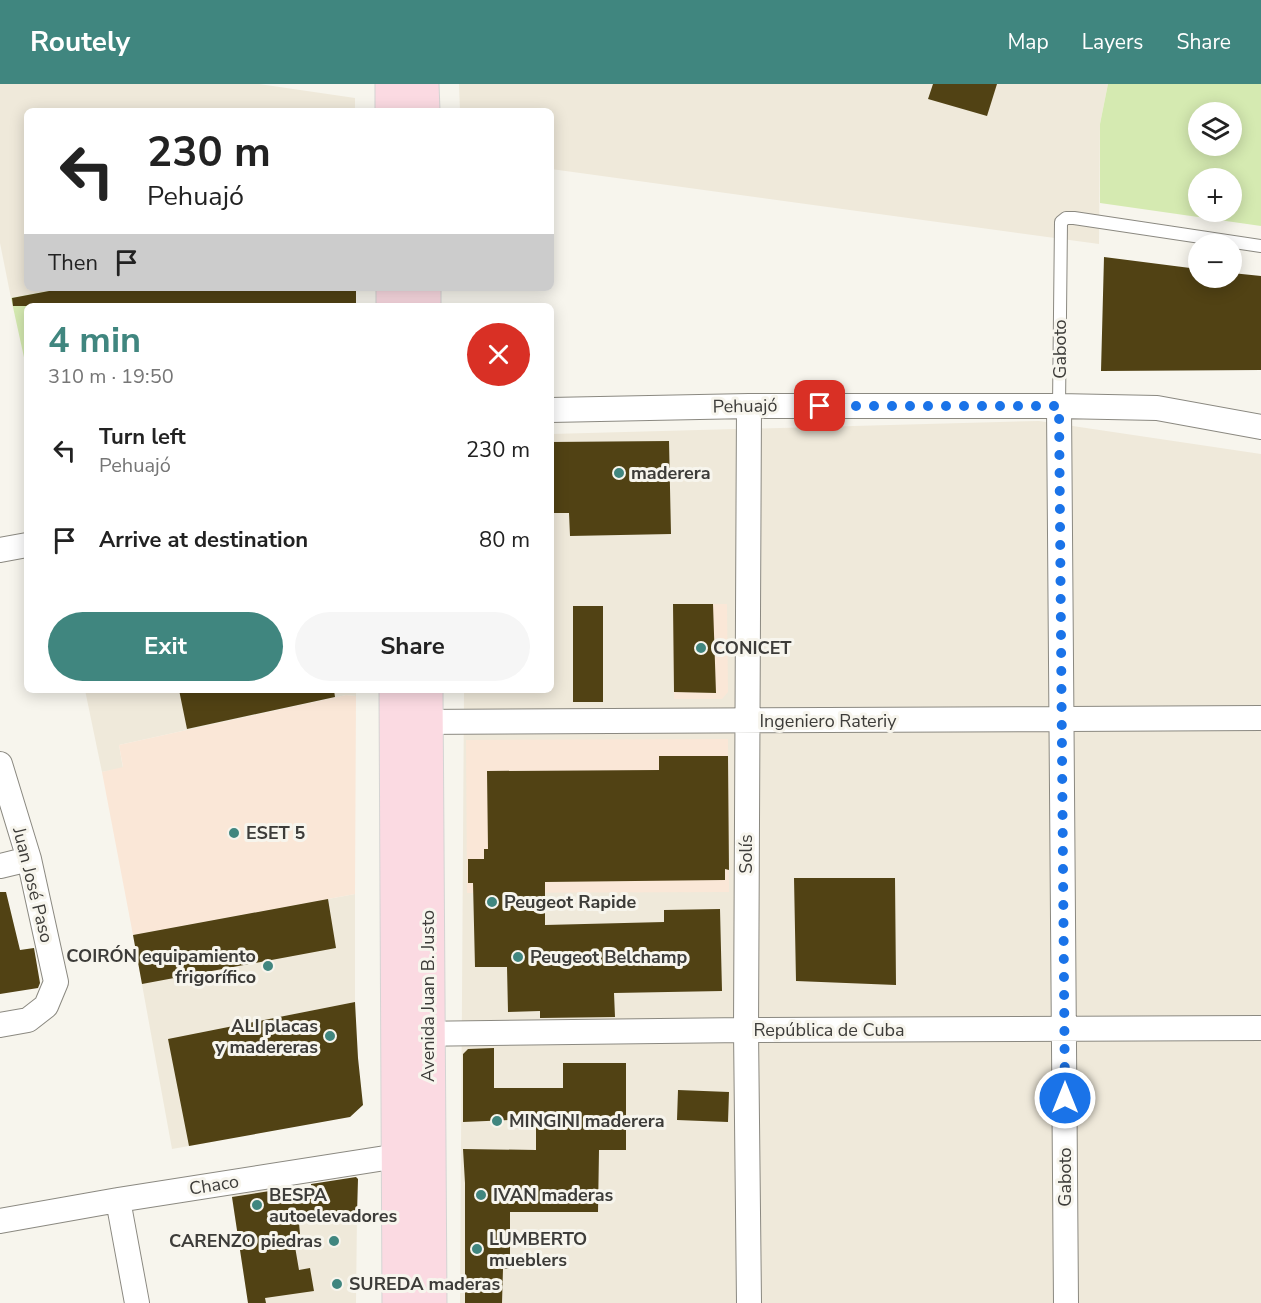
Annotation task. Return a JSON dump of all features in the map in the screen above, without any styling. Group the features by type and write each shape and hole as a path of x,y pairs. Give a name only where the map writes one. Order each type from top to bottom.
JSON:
{"main road":[{"path":"392,84 392,108"},
{"path":"422,84 423,108"},
{"name":"Avenida Juan B. Justo","path":"397,693 411,722 414,1156 430,1303"},
{"name":"Avenida Juan B. Justo","path":"411,722 425,693"},
{"name":"Avenida Juan B. Justo","path":"399,1303 414,1156"}],"street":[{"name":"Pehuajó","path":"554,410 749,406 1157,408 1261,427"},
{"name":"Solís","path":"749,406 746,722 749,1303"},
{"name":"Gaboto","path":"1059,406 1066,1303"},
{"path":"0,550 24,546"},
{"name":"Ingeniero Rateriy","path":"411,722 1261,718"},
{"name":"Juan José Paso","path":"0,764 29,859 56,982 46,1006 28,1020 0,1025"},
{"path":"0,866 29,859"},
{"name":"República de Cuba","path":"413,1034 1261,1028"},
{"name":"Chaco","path":"0,1221 118,1200 414,1156"},
{"path":"118,1200 137,1303"}],"lane":[{"name":"Gaboto","path":"1059,406 1061,222 1066,218 1261,246"}],"shaded area":[{"path":"0,84 259,84 355,98 355,108 24,108 24,291 49,291 11,298 0,243"},
{"path":"459,84 1108,84 1100,124 1099,244 554,169 554,108 460,108"},
{"path":"1039,421 1261,454 1261,1303 460,1303 464,693 554,693 554,434"},
{"name":"CONICET","path":"673,604 727,604 728,692 722,699 674,699"},
{"path":"86,693 356,693 356,696 346,695 119,745 123,768 102,772"},
{"name":"ESET 5","path":"346,695 356,696 355,894 133,935 102,772 123,767 119,745"},
{"path":"728,739 729,892 467,893 466,740"},
{"path":"355,894 355,1002 198,1033 217,1141 172,1149 133,935"},
{"path":"275,1184 282,1226 357,1214 356,1303 248,1303 231,1191"}],"green space":[{"path":"1108,84 1261,84 1261,226 1233,222 1242,222 1242,168 1188,168 1188,216 1100,203 1100,124"},
{"path":"59,291 33,303 24,303 24,357 11,298"}],"building":[{"path":"933,84 997,84 987,116 928,99"},
{"path":"1104,257 1188,268 1188,288 1242,288 1242,274 1261,276 1261,370 1101,371"},
{"path":"49,291 356,291 356,303 24,303 24,306 13,306 12,298"},
{"path":"669,441 671,534 570,536 569,513 554,513 554,442"},
{"name":"CONICET","path":"673,604 713,604 716,693 674,692"},
{"path":"573,606 603,606 603,702 573,702"},
{"path":"180,693 334,693 335,697 187,729"},
{"path":"659,756 728,756 729,870 725,869 725,880 545,882 545,925 664,922 664,910 720,909 722,991 614,993 615,1017 540,1018 540,1011 508,1012 507,967 475,967 473,883 468,883 468,859 484,859 484,849 488,849 487,771 659,770"},
{"path":"794,878 895,878 896,985 796,981"},
{"path":"0,892 6,892 20,950 34,948 40,983 38,988 0,994"},
{"path":"328,899 336,948 142,984 133,935"},
{"path":"355,1002 363,1105 350,1117 189,1146 168,1039"},
{"path":"494,1048 494,1088 563,1088 563,1063 626,1063 626,1150 599,1150 598,1212 510,1212 510,1269 503,1269 502,1303 465,1303 463,1149 536,1150 536,1119 463,1122 463,1054 468,1049"},
{"path":"678,1090 729,1092 728,1122 677,1120"},
{"path":"356,1177 358,1179 357,1214 299,1223 300,1234 293,1235 299,1270 310,1268 314,1291 265,1298 266,1303 248,1303 232,1197 276,1190 276,1193 311,1188 311,1184"}],"place":[{"name":"maderera","path":"619,473"},
{"name":"CONICET","path":"701,648"},
{"name":"ESET 5","path":"234,833"},
{"name":"Peugeot Rapide","path":"492,902"},
{"name":"Peugeot Belchamp","path":"518,957"},
{"name":"COIRÓN equipamiento frigorífico","path":"268,966"},
{"name":"ALI placas y madereras","path":"330,1036"},
{"name":"MINGINI maderera","path":"497,1121"},
{"name":"IVAN maderas","path":"481,1195"},
{"name":"BESPA autoelevadores","path":"257,1205"},
{"name":"CARENZO piedras","path":"334,1241"},
{"name":"LUMBERTO mueblers","path":"477,1249"},
{"name":"SUREDA maderas","path":"337,1284"}],"route":[{"path":"820,406 1059,406 1065,1098"}]}
